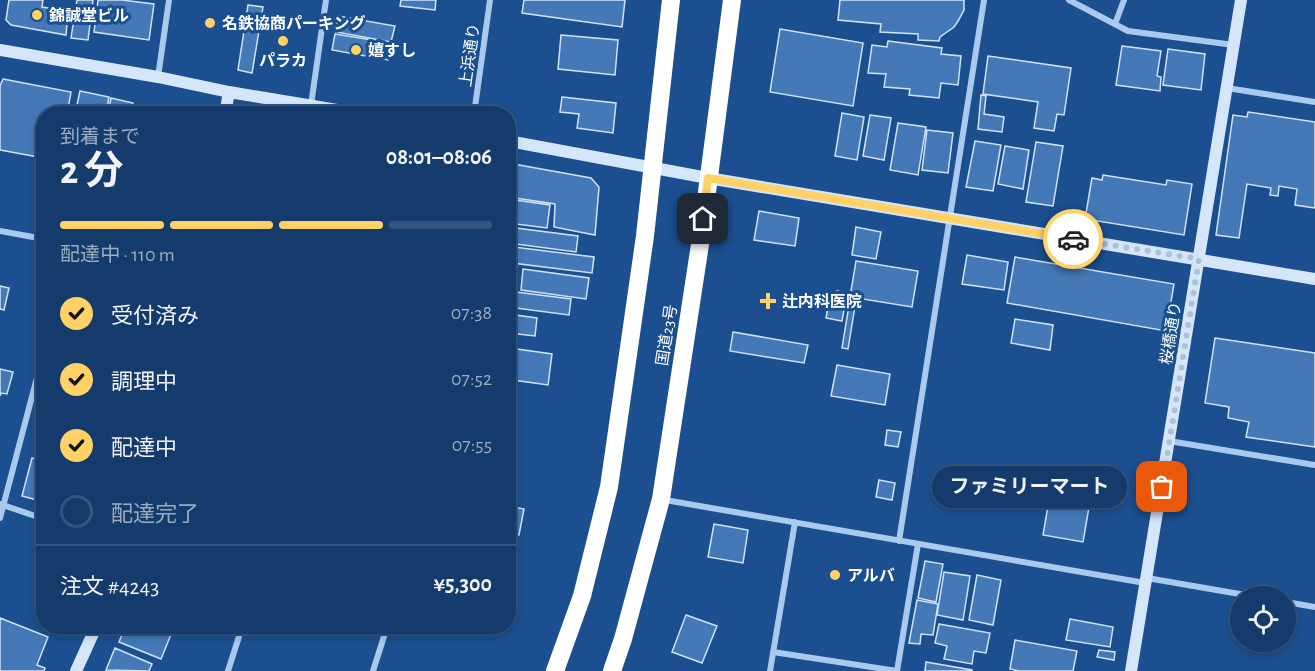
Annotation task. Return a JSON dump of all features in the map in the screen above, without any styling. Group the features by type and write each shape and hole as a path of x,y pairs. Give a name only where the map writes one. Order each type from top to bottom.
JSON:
{"highway":[{"name":"国道23号","path":"555,671 582,596 609,487 645,236 671,0"},
{"name":"国道23号","path":"612,671 623,639 661,499 701,238 732,0"}],"street":[{"path":"158,77 169,0"},
{"path":"311,105 326,0"},
{"name":"上浜通り","path":"475,106 490,0"},
{"path":"899,541 984,0"},
{"path":"1069,0 1128,31 1234,45"},
{"path":"1115,24 1124,0"},
{"name":"桜橋通り","path":"1131,671 1241,0"},
{"path":"0,51 317,106"},
{"path":"1227,88 1315,102"},
{"path":"226,106 229,92"},
{"path":"516,142 708,178 1315,279"},
{"path":"0,231 36,238"},
{"path":"0,518 36,380"},
{"path":"1169,441 1315,465"},
{"path":"661,499 899,541 1230,593"},
{"path":"2,505 36,516"},
{"path":"770,671 795,522"},
{"path":"773,652 897,671 918,544"},
{"path":"1296,604 1315,607"},
{"path":"76,671 93,634"},
{"path":"228,671 241,634"},
{"path":"374,671 385,634"}],"building":[{"name":"錦誠堂ビル","path":"9,0 43,0 42,7 68,11 66,35 11,25 6,20"},
{"path":"77,0 93,0 88,40 71,38"},
{"path":"98,0 154,4 149,40 94,32"},
{"path":"401,0 436,0 435,10 400,6"},
{"path":"524,0 625,0 622,27 522,13"},
{"path":"840,0 964,0 964,10 954,27 940,37 939,41 918,40 918,34 880,32 881,24 838,20"},
{"path":"248,5 263,7 252,73 238,70"},
{"path":"338,16 395,26 391,42 336,32"},
{"path":"780,29 863,43 853,106 770,92"},
{"path":"335,34 391,43 388,60 332,50"},
{"path":"561,35 618,40 615,75 558,69"},
{"path":"888,41 942,48 941,54 961,56 958,85 941,83 939,98 909,95 910,89 884,87 886,74 868,73 872,45 887,47"},
{"path":"1122,46 1161,51 1157,76 1161,77 1160,91 1116,85"},
{"path":"1168,49 1205,54 1201,90 1163,85"},
{"path":"988,56 1071,68 1064,115 1057,114 1054,131 1034,128 1038,102 983,94"},
{"path":"3,79 71,92 68,106 36,106 36,157 0,150 0,86"},
{"path":"80,91 109,97 107,106 77,106"},
{"path":"981,95 986,96 984,114 1004,117 1002,132 978,129"},
{"path":"562,97 616,103 613,133 577,128 579,114 560,112"},
{"path":"111,98 133,103 132,106 110,106"},
{"path":"1248,112 1315,122 1315,208 1295,205 1297,189 1279,186 1278,196 1270,195 1271,188 1247,184 1239,238 1216,235 1233,115 1247,117"},
{"path":"842,113 864,117 857,160 835,156"},
{"path":"870,115 891,118 884,160 863,156"},
{"path":"898,123 926,127 918,175 890,170"},
{"path":"927,130 953,133 948,173 922,170"},
{"path":"975,141 1001,145 993,191 966,187"},
{"path":"1036,142 1063,146 1053,206 1026,202"},
{"path":"1005,146 1029,150 1023,189 998,184"},
{"path":"516,164 591,178 599,187 595,235 554,227 555,204 516,198"},
{"path":"1103,175 1166,185 1167,180 1192,184 1184,235 1085,219 1092,178 1102,180"},
{"path":"516,200 550,205 547,228 516,224"},
{"path":"759,211 799,218 795,246 754,240"},
{"path":"856,227 881,232 876,259 852,255"},
{"path":"516,228 578,236 576,252 516,244"},
{"path":"516,247 594,257 592,273 516,264"},
{"path":"967,255 1008,262 1004,290 962,284"},
{"path":"1015,257 1174,284 1166,331 1007,303"},
{"path":"856,261 918,271 912,307 850,297"},
{"path":"523,269 589,278 586,299 521,290"},
{"path":"0,286 9,288 4,310 0,309"},
{"path":"837,291 846,293 844,304 835,302"},
{"path":"516,292 571,299 569,315 516,308"},
{"path":"850,299 856,300 848,349 842,348"},
{"path":"828,307 844,310 842,321 826,318"},
{"path":"516,315 537,318 535,336 516,334"},
{"path":"1015,319 1053,325 1050,350 1011,343"},
{"path":"733,332 808,345 804,363 730,351"},
{"path":"1215,338 1315,353 1315,447 1246,437 1249,422 1228,418 1229,407 1205,403"},
{"path":"517,349 552,354 548,385 516,380"},
{"path":"837,365 890,374 885,405 831,396"},
{"path":"0,369 13,372 7,394 1,393 0,396"},
{"path":"887,430 901,432 898,447 885,445"},
{"path":"32,458 36,459 36,500 22,496"},
{"path":"1054,471 1094,478 1083,542 1043,535"},
{"path":"879,480 895,483 892,500 876,497"},
{"path":"516,508 524,509 519,535 516,535"},
{"path":"714,524 748,530 743,563 708,557"},
{"path":"925,561 943,564 936,602 918,598"},
{"path":"944,572 970,576 963,620 937,615"},
{"path":"977,575 1001,580 993,625 969,620"},
{"path":"917,600 938,604 933,635 921,634 920,644 909,643"},
{"path":"686,615 717,626 702,663 672,652"},
{"path":"0,618 48,637 37,665 45,668 44,671 0,671"},
{"path":"1070,619 1113,627 1110,647 1066,640"},
{"path":"939,624 990,633 986,653 974,651 972,664 944,659 947,646 935,643"},
{"path":"122,634 171,634 161,659 119,642"},
{"path":"1015,640 1077,651 1073,671 1010,669"},
{"path":"115,648 152,664 149,671 106,670"},
{"path":"1099,650 1115,652 1114,660 1097,657"},
{"path":"926,662 972,670 972,671 925,671"}],"way so far":[{"path":"1073,239 1199,259 1162,487"}],"place":[{"name":"錦誠堂ビル","path":"37,15"},
{"name":"名鉄協商パーキング","path":"210,23"},
{"name":"パラカ","path":"283,41"},
{"name":"嬉すし","path":"356,50"},
{"name":"辻内科医院","path":"768,301"},
{"name":"ファミリーマート","path":"1162,487"},
{"name":"アルバ","path":"835,575"}],"route":[{"path":"703,219 708,178 1073,239"}]}
